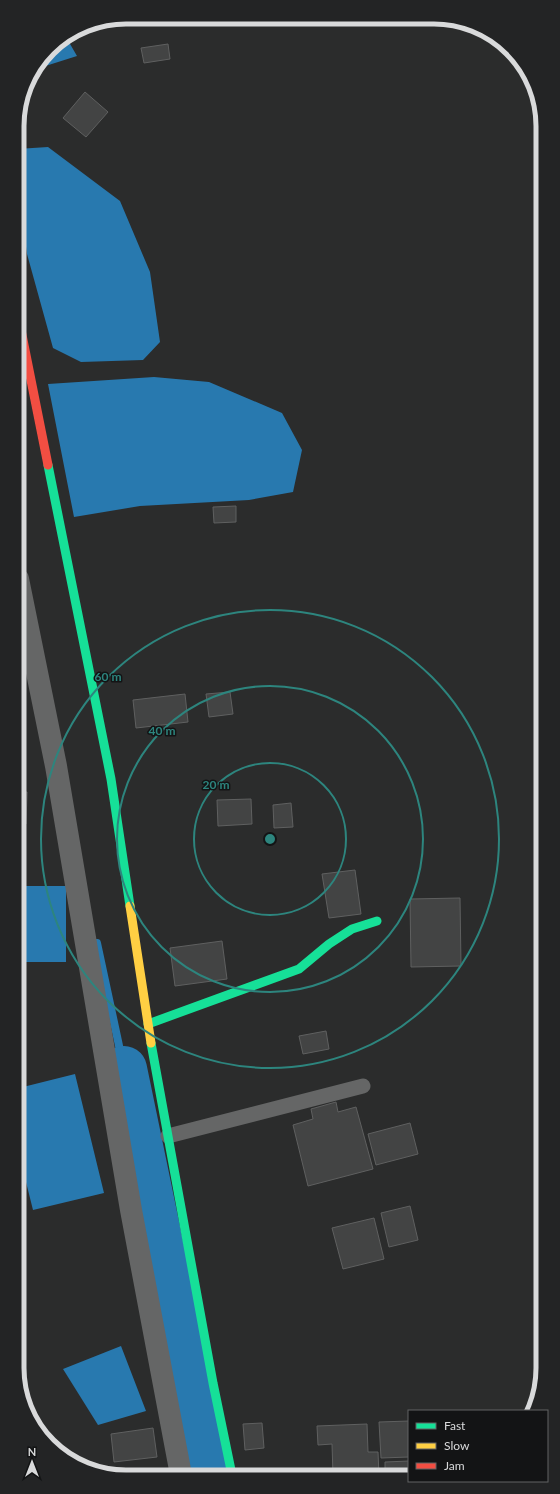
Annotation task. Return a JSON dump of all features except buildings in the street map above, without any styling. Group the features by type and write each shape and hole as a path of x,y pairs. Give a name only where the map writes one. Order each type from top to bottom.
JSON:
{"street":[{"path":"24,345 111,779 148,1024 213,1383 231,1470"},
{"path":"24,609 56,766 131,1210 180,1470"},
{"path":"148,1024 299,969 329,944 352,929 377,921"}],"lane":[{"path":"168,1136 363,1086"}],"water":[{"path":"69,42 77,56 43,67 54,54"},
{"path":"48,147 120,201 150,272 160,342 143,360 81,362 53,348 27,254 24,232 24,149"},
{"path":"154,377 209,382 282,413 302,450 293,492 249,500 140,506 74,517 48,384"},
{"path":"24,886 66,886 66,962 24,962"},
{"path":"75,1074 104,1193 33,1210 24,1174 24,1087"},
{"path":"121,1346 146,1411 98,1425 63,1369"}],"waterway":[{"path":"97,943 124,1069"},
{"path":"124,1069 207,1470"}],"traffic: fast":[{"path":"48,465 111,779 130,906"},
{"path":"148,1024 299,969 329,944 352,929 377,921"},
{"path":"151,1043 213,1383 231,1470"}],"traffic: slow":[{"path":"130,906 151,1043"}],"traffic: jam":[{"path":"24,345 48,465"}]}
